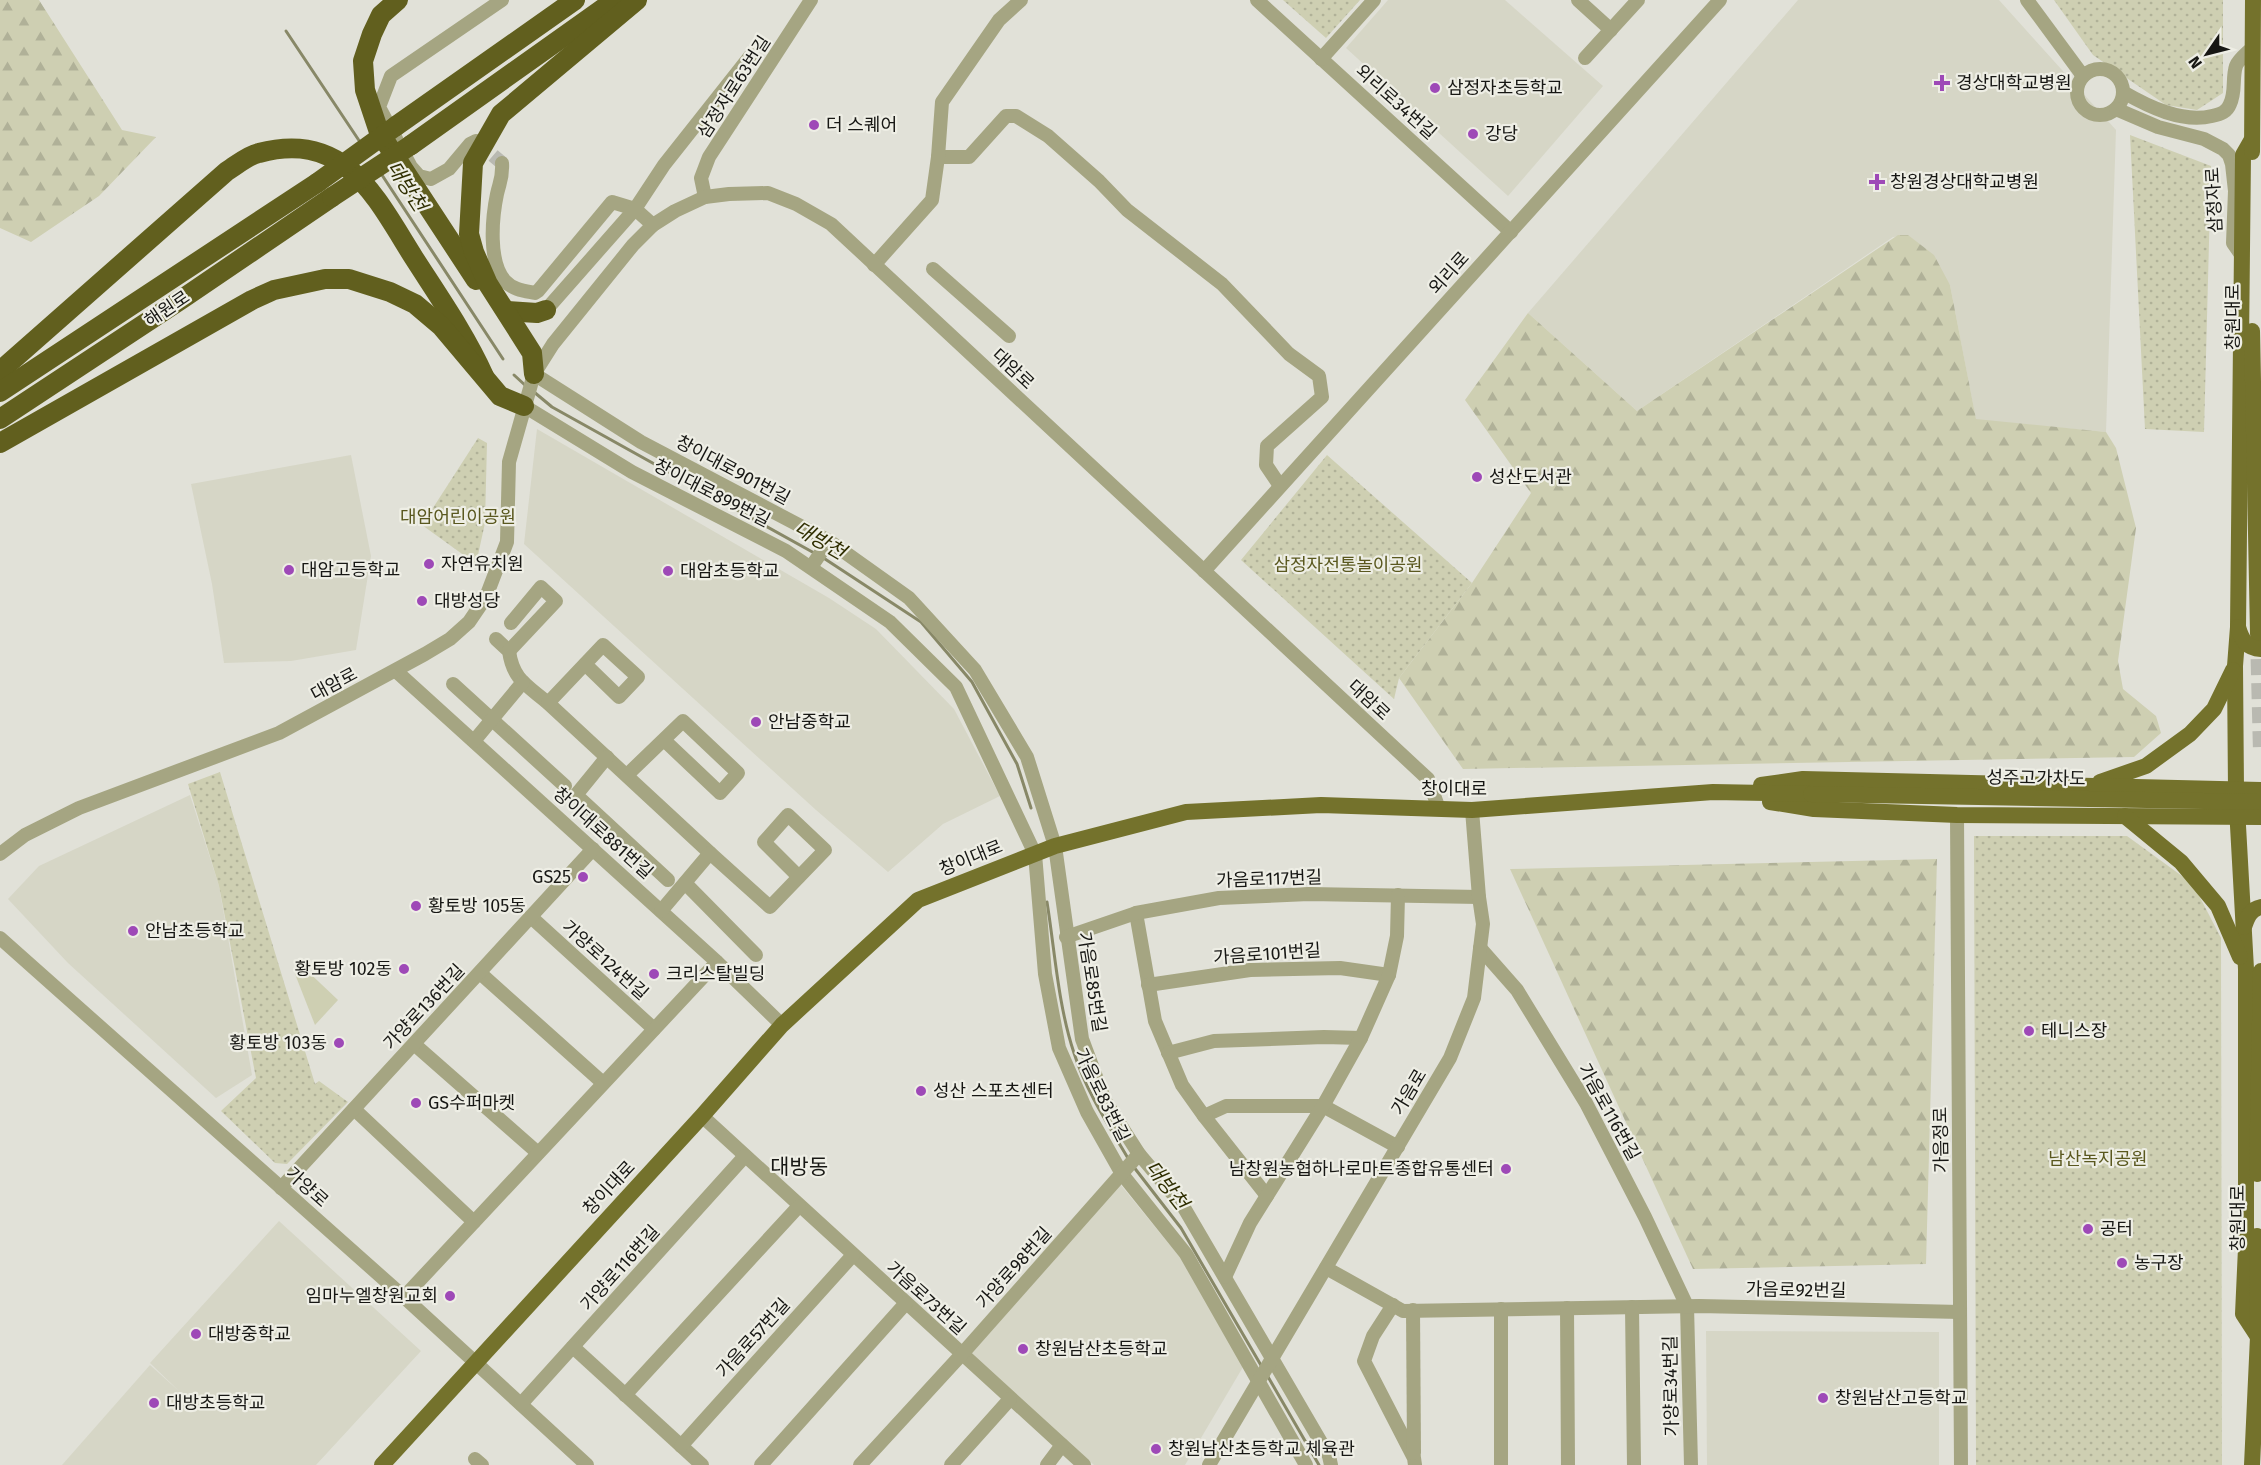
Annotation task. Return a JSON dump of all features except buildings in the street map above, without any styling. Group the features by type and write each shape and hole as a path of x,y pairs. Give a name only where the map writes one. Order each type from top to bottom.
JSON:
{"highway":[{"path":"398,0 381,15 363,61 365,90 380,132 534,374"},
{"name":"해원로","path":"0,392 317,183 575,0"},
{"name":"해원로","path":"0,419 411,145 615,0"},
{"path":"534,374 532,353 488,284 474,252 469,234 473,163 501,114 637,0"},
{"path":"0,371 227,171 257,153 298,147 325,153 351,169 377,201 469,344 484,376"},
{"path":"0,443 252,300 274,290 325,279 349,279 369,284 415,304 441,326 500,396 524,406"},
{"path":"506,311 537,313 546,310"}],"main road":[{"name":"창원대로","path":"2253,0 2251,49 2252,339 2260,641"},
{"path":"2252,141 2243,154 2238,627 2235,666 2236,790 2242,930 2253,970 2243,1314 2258,1337 2252,1465"},
{"path":"2238,627 2245,644 2254,648 2260,641"},
{"path":"2083,786 2106,781 2146,766 2190,734 2214,709 2235,666"},
{"path":"1713,792 1803,779 2261,790"},
{"path":"1713,792 1814,809 1957,815 2239,819 2261,817"},
{"name":"창이대로","path":"382,1465 783,1025 918,900 1055,846 1186,812 1321,805 1472,810 1713,792 1811,794"},
{"name":"성주고가차도","path":"1811,794 2261,802"},
{"path":"2125,816 2181,862 2218,906 2253,970"},
{"path":"2242,930 2248,914 2261,907"}],"street":[{"path":"476,141 470,144 448,169 431,179 419,176 411,167 379,107 391,76 502,0"},
{"name":"삼정자로63번길","path":"705,197 701,178 709,157 811,0"},
{"path":"874,265 932,200 942,102 999,20 1021,0"},
{"name":"외리로34번길","path":"1257,0 1511,231"},
{"path":"1321,59 1374,0"},
{"path":"1578,0 1611,30"},
{"path":"1585,58 1638,0"},
{"name":"외리로","path":"1204,571 1720,0"},
{"path":"2027,0 2083,76 2090,71 2106,69 2120,79 2123,92 2121,103 2116,109"},
{"path":"2123,92 2152,107 2181,117 2204,118 2224,113 2233,97 2236,65 2251,49"},
{"path":"546,310 635,209 664,165 751,55"},
{"name":"삼정자로","path":"2083,76 2077,92 2084,108 2092,113 2104,115 2116,109 2158,127 2204,139 2223,149 2229,155 2235,191 2234,243 2242,256"},
{"path":"938,157 969,157 1005,116 1016,116 1048,136 1099,181 1126,210 1222,284 1289,354 1319,376 1322,397 1267,446 1266,465 1280,486"},
{"path":"502,163 503,178 497,194 492,234 494,256 505,281 518,290 535,293 538,291 612,202 635,209 653,225"},
{"name":"대암로","path":"0,854 25,835 79,808 279,733 450,639 469,622 486,597 507,542 509,462 534,374 553,344 633,245 653,225 675,211 705,197 729,194 768,193 796,204 831,224 1428,779 1439,809"},
{"path":"933,269 1009,336"},
{"name":"창이대로901번길","path":"534,374 641,442 829,541 909,598 975,670 1028,756 1055,846"},
{"name":"창이대로899번길","path":"524,406 632,472 786,551 890,622 957,687 1035,854"},
{"path":"811,567 829,541"},
{"path":"509,651 556,601 541,587 510,623"},
{"path":"496,639 509,651 512,669 523,682 770,907 799,877 825,850 788,815 764,842 799,877"},
{"path":"548,703 585,664"},
{"name":"창이대로881번길","path":"396,670 717,962 783,1025"},
{"path":"957,687 975,670"},
{"path":"474,741 523,682"},
{"path":"453,684 565,786"},
{"path":"627,775 683,721 738,773 720,793 664,740"},
{"path":"607,757 576,795 668,880"},
{"name":"가음로","path":"1259,1380 1450,1058 1474,998 1483,924 1472,810"},
{"name":"가음정로","path":"1957,815 1961,1465"},
{"name":"가음로85번길","path":"1055,846 1082,1039 1105,1101 1139,1154 1183,1206 1271,1361 1329,1456 1331,1465"},
{"name":"가양로136번길","path":"281,1188 593,849"},
{"path":"661,911 710,853"},
{"name":"가음로83번길","path":"1035,854 1045,974 1059,1048 1087,1112 1122,1174 1186,1254 1306,1465"},
{"path":"685,883 756,954"},
{"name":"가음로117번길","path":"1066,937 1136,913 1220,898 1309,894 1479,897"},
{"path":"1225,1277 1250,1224 1323,1106 1361,1038 1389,975 1397,936 1398,896"},
{"path":"1136,913 1155,1021 1182,1085 1267,1196"},
{"name":"가양로124번길","path":"531,917 654,1029"},
{"name":"가양로","path":"0,938 404,1297 587,1465"},
{"name":"가음로116번길","path":"1480,948 1517,990 1586,1103 1645,1217 1687,1306"},
{"path":"404,1297 717,962"},
{"name":"가음로101번길","path":"1148,985 1250,970 1340,968 1389,975"},
{"path":"480,973 603,1083"},
{"path":"1168,1053 1214,1041 1361,1038"},
{"path":"414,1044 538,1154"},
{"path":"1204,1116 1226,1106 1323,1106 1398,1147"},
{"path":"354,1109 474,1222"},
{"name":"가음로73번길","path":"702,1116 1084,1465"},
{"name":"가양로98번길","path":"860,1465 962,1354 1139,1154"},
{"name":"가양로116번길","path":"521,1404 745,1156"},
{"path":"625,1395 799,1206"},
{"name":"가음로57번길","path":"681,1446 853,1255"},
{"name":"가음로92번길","path":"1326,1268 1402,1311 1687,1306 1959,1312"},
{"path":"761,1465 906,1304"},
{"path":"1393,1305 1373,1336 1364,1361 1415,1462"},
{"name":"가양로34번길","path":"1687,1306 1691,1465"},
{"path":"1632,1307 1634,1465"},
{"path":"1567,1308 1568,1465"},
{"path":"1501,1309 1501,1465"},
{"path":"1413,1310 1415,1462"},
{"path":"573,1347 702,1465"},
{"path":"1209,1465 1259,1380"},
{"path":"951,1465 1010,1399"},
{"path":"1047,1465 1062,1445"}],"shaded area":[{"name":"삼정자초등학교","path":"1388,0 1505,0 1603,86 1508,196 1346,48"},
{"name":"창원경상대학교병원","path":"1798,0 1999,0 2116,130 2106,432 1976,420 1950,285 1908,235 1893,237 1637,411 1528,313"},
{"path":"537,429 829,598 876,629 954,709 1000,796 943,824 888,872 816,810 524,544"},
{"name":"대암고등학교","path":"351,455 371,556 356,650 291,661 224,663 212,584 191,484"},
{"name":"안남초등학교","path":"190,795 219,886 252,1075 216,1098 68,963 8,899 39,866"},
{"path":"1120,1184 1183,1261 1243,1367 1185,1465 1094,1465 968,1354"},
{"path":"279,1221 421,1351 316,1465 62,1465 150,1365 180,1392 150,1363"},
{"name":"창원남산고등학교","path":"1706,1331 1939,1332 1939,1465 1707,1465"}],"green space":[{"path":"0,0 39,0 122,130 156,137 99,196 31,242 0,228"},
{"path":"1283,0 1360,0 1326,38"},
{"path":"2054,0 2223,0 2223,93 2197,110 2166,105 2093,55"},
{"path":"2130,135 2211,166 2204,432 2145,429"},
{"path":"1898,235 1908,235 1934,255 1950,285 1976,419 2106,432 2116,448 2136,528 2118,661 2123,689 2156,716 2161,733 2134,757 1463,769 1399,678 1472,583 1531,493 1465,400 1528,313 1637,411"},
{"name":"대암어린이공원","path":"478,438 487,443 485,523 476,564 422,525"},
{"name":"삼정자전통놀이공원","path":"1327,455 1472,583 1399,678 1394,699 1241,560"},
{"path":"220,772 315,1084 319,1081 348,1102 287,1164 275,1163 221,1111 256,1078 219,886 188,784"},
{"name":"남산녹지공원","path":"1974,836 2127,836 2193,884 2221,938 2222,1465 1976,1465"},
{"path":"1937,859 1926,1264 1693,1269 1510,869"},
{"path":"301,965 338,1000 315,1025 295,974"}],"waterway":[{"name":"대방천","path":"286,31 360,142"},
{"name":"대방천","path":"380,172 503,359"},
{"name":"대방천","path":"514,375 526,386"},
{"name":"대방천","path":"534,392 552,407 816,554"},
{"name":"대방천","path":"822,557 921,622 972,682 1017,764 1031,808"},
{"name":"대방천","path":"1047,902 1061,997 1074,1053 1091,1095 1129,1160"},
{"name":"대방천","path":"1133,1166 1181,1228 1262,1367"},
{"name":"대방천","path":"1267,1375 1319,1465"}],"tunnel":[{"path":"477,142 502,163"},
{"path":"2258,635 2261,752"}],"place":[{"name":"경상대학교병원","path":"1942,83"},
{"name":"삼정자초등학교","path":"1435,88"},
{"name":"더 스퀘어","path":"814,125"},
{"name":"강당","path":"1473,134"},
{"name":"창원경상대학교병원","path":"1877,182"},
{"name":"성산도서관","path":"1477,477"},
{"name":"자연유치원","path":"429,564"},
{"name":"대암고등학교","path":"289,570"},
{"name":"대암초등학교","path":"668,571"},
{"name":"대방성당","path":"422,601"},
{"name":"안남중학교","path":"756,722"},
{"name":"GS25","path":"583,877"},
{"name":"황토방 105동","path":"416,906"},
{"name":"안남초등학교","path":"133,931"},
{"name":"황토방 102동","path":"404,969"},
{"name":"크리스탈빌딩","path":"654,974"},
{"name":"테니스장","path":"2029,1031"},
{"name":"황토방 103동","path":"339,1043"},
{"name":"성산 스포츠센터","path":"921,1091"},
{"name":"GS수퍼마켓","path":"416,1103"},
{"name":"남창원농협하나로마트종합유통센터","path":"1506,1169"},
{"name":"공터","path":"2088,1229"},
{"name":"농구장","path":"2122,1263"},
{"name":"임마누엘창원교회","path":"450,1296"},
{"name":"대방중학교","path":"196,1334"},
{"name":"창원남산초등학교","path":"1023,1349"},
{"name":"창원남산고등학교","path":"1823,1398"},
{"name":"대방초등학교","path":"154,1403"},
{"name":"창원남산초등학교 체육관","path":"1156,1449"}],"district":[{"name":"대방동","path":"799,1167"}]}
